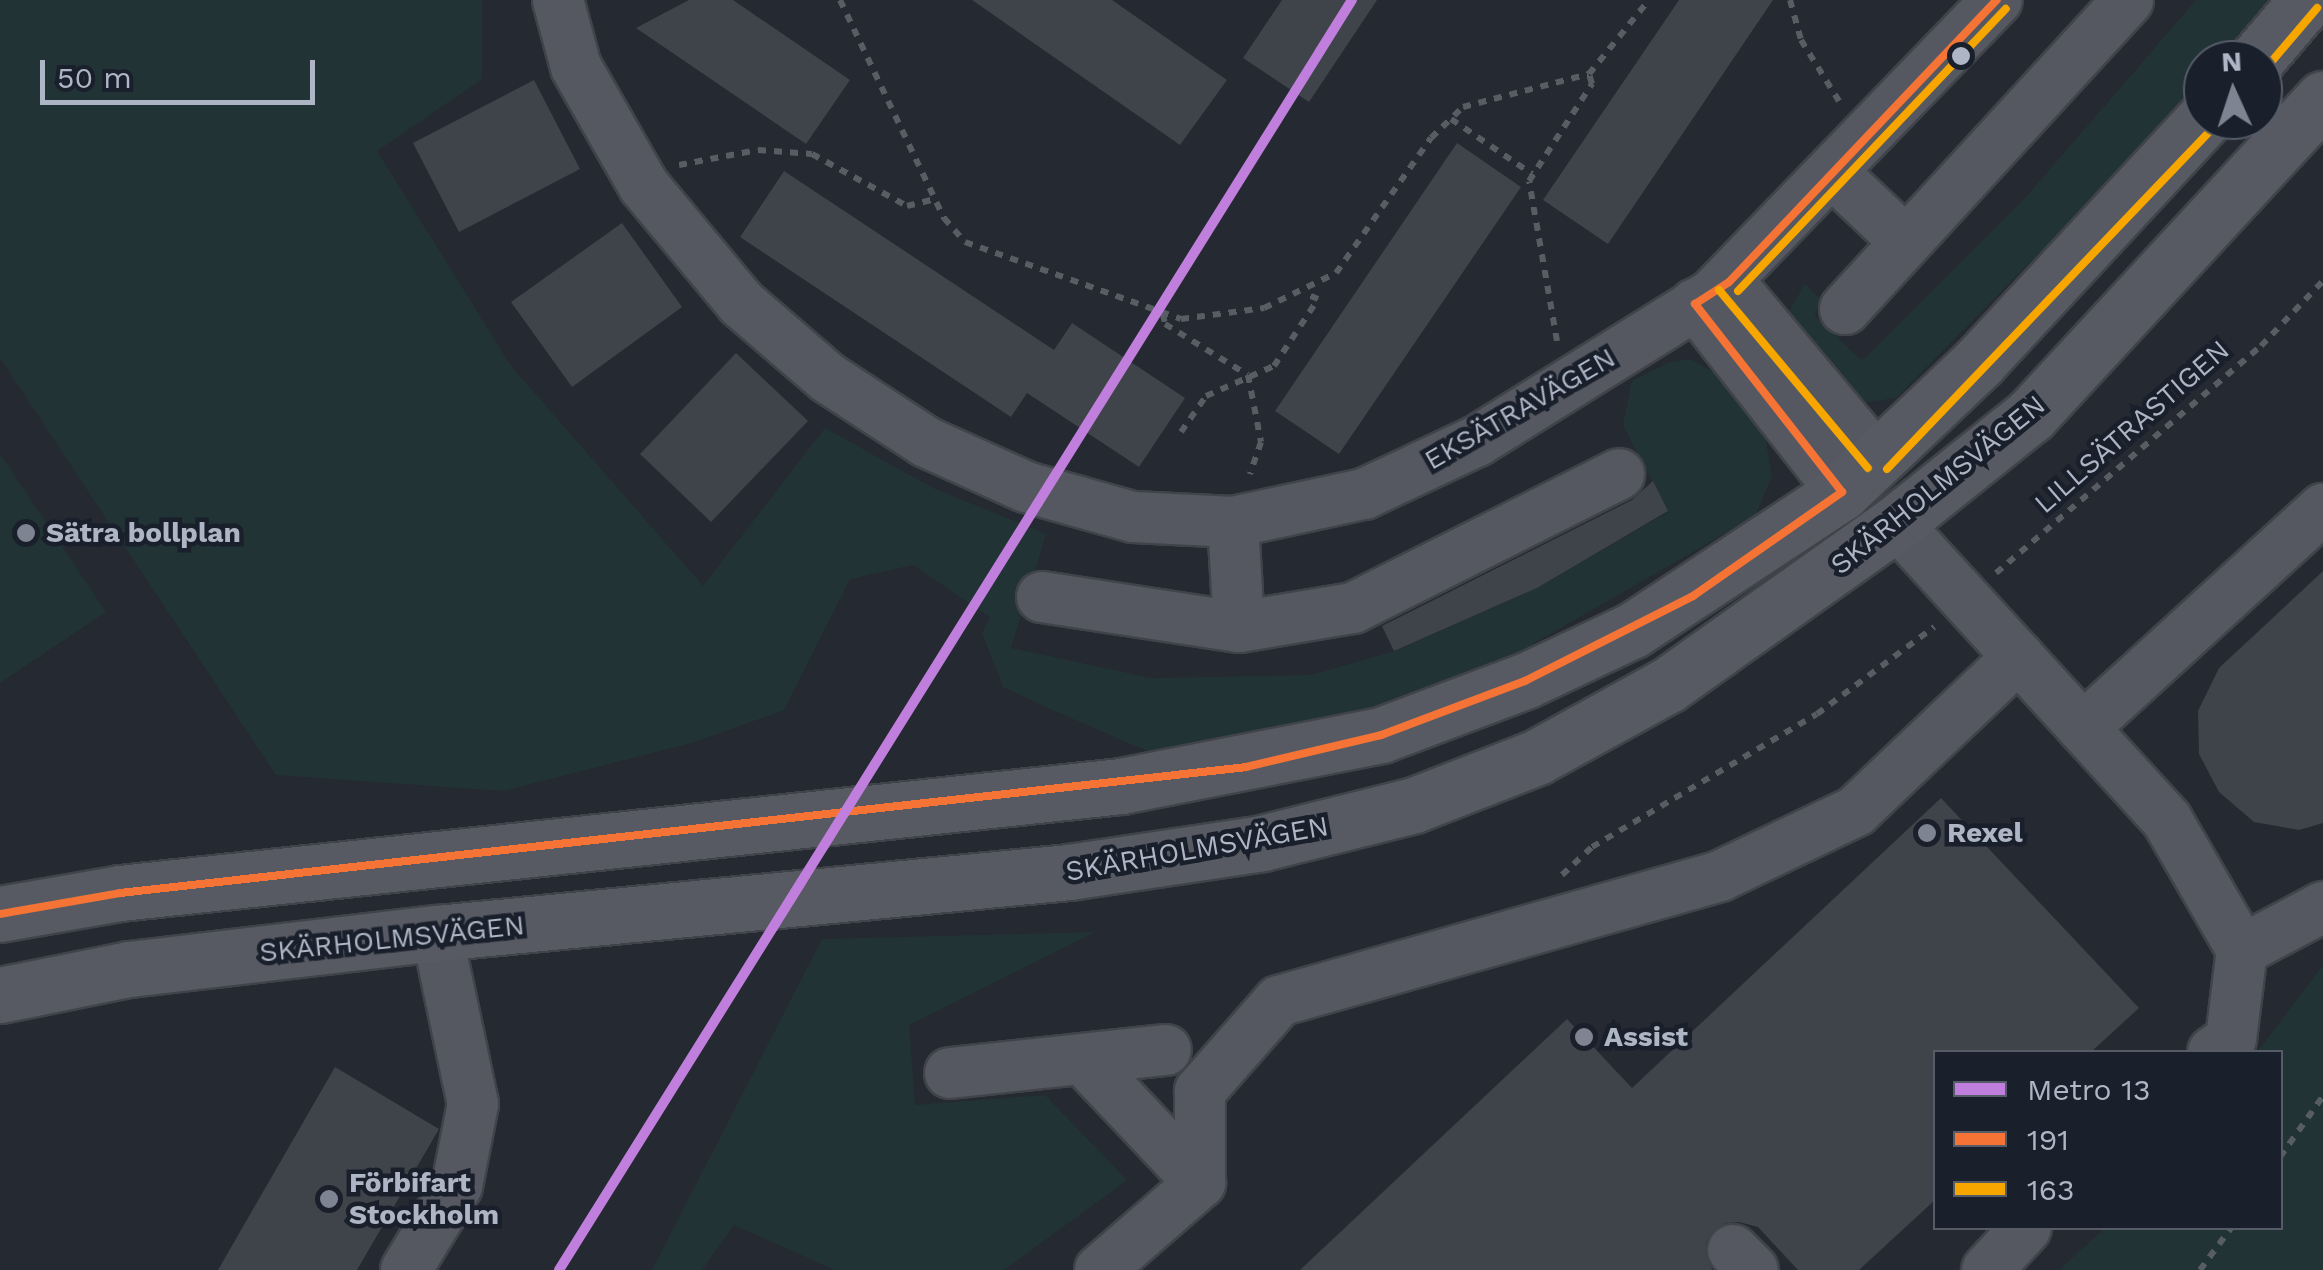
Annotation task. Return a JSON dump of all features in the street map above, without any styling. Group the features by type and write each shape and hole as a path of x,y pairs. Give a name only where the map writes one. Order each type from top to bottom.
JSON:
{"main road":[{"path":"2273,40 2307,0"},
{"name":"SKÄRHOLMSVÄGEN","path":"0,995 129,969 437,933 1069,872 1262,843 1414,806 1537,756 1668,685 1896,524 2031,415 2323,99"},
{"name":"SKÄRHOLMSVÄGEN","path":"0,914 120,893 1246,767 1381,735 1525,682 1693,596 1860,476 2185,140"},
{"path":"1860,476 1896,524"}],"street":[{"name":"EKSÄTRAVÄGEN","path":"558,0 576,68 644,186 741,303 828,378 926,442 1026,487 1132,517 1233,522 1364,494 1461,449 1712,293 1835,175 1997,0"},
{"path":"1845,309 1904,239 2128,0"},
{"path":"1835,175 1904,239"},
{"path":"1712,293 1860,476"},
{"path":"1042,597 1239,628 1353,608 1619,474"},
{"path":"2083,728 2323,509"},
{"path":"1233,522 1239,628"},
{"path":"1896,524 2167,820 2242,950 2231,1039 2216,1050"},
{"path":"1100,1270 1200,1183 1200,1091 1279,1001 1720,876 1856,811 2018,658"},
{"path":"2242,950 2323,907"},
{"path":"406,1270 458,1186 473,1104 437,933"},
{"path":"950,1073 1166,1050"},
{"path":"1083,1059 1200,1183"},
{"path":"1988,1270 2024,1230"}],"path":[{"path":"840,0 935,199 965,242 993,258 1164,314 1223,318 1304,294 1336,273 1451,119 1493,96 1589,74 1649,0"},
{"path":"1790,0 1801,40 1848,114"},
{"path":"1560,353 1532,218 1532,174 1592,84 1589,74"},
{"path":"1451,119 1532,174"},
{"path":"678,179 668,167 758,150 812,154 907,206 935,199"},
{"name":"LILLSÄTRASTIGEN","path":"1551,926 1541,894 1592,847 1817,714 1965,600 2261,346 2323,281"},
{"path":"1181,432 1206,396 1250,381 1274,366 1318,299 1304,294"},
{"path":"1164,314 1165,324 1250,381 1261,442 1247,486 1264,484"},
{"path":"2283,1153 2323,1096"},
{"path":"2200,1270 2230,1230"}],"shaded area":[{"path":"0,0 482,0 482,79 377,151 511,366 703,586 825,428 933,488 1046,534 1011,648 1151,678 1311,675 1395,651 1537,588 1668,512 1623,425 1632,381 1670,362 1690,359 1739,386 1761,413 1772,476 1755,516 1498,664 1419,696 1281,734 1154,754 1048,708 1003,687 982,633 990,617 913,565 850,579 784,710 695,742 503,791 276,775 0,358"},
{"path":"2196,0 2272,0 2236,40 2183,40 2183,99 2090,202 1896,398 1862,403 1791,339 1788,313 1805,284 1823,302 1814,315 1862,361 2026,197"},
{"name":"Sätra bollplan","path":"0,454 106,612 0,683"},
{"path":"1095,932 909,1025 915,1105 1045,1095 1127,1180 1004,1270 835,1270 734,1225 702,1270 652,1270 822,939"},
{"path":"2323,965 2323,1270 2059,1270 2103,1230 2283,1230 2283,1050 2259,1050"}],"building":[{"path":"689,0 733,0 850,80 806,144 636,28"},
{"path":"972,0 1112,0 1227,80 1180,145"},
{"path":"1282,0 1377,0 1309,102 1243,58"},
{"path":"1679,0 1773,0 1608,244 1543,200"},
{"path":"534,80 580,169 459,232 413,143"},
{"path":"1457,143 1521,187 1339,454 1275,411"},
{"path":"784,171 1054,350 1072,323 1185,398 1139,467 1027,393 1011,417 740,237"},
{"path":"622,223 682,307 572,387 511,302"},
{"path":"736,353 808,421 711,522 640,454"},
{"path":"1653,481 1668,511 1537,588 1394,651 1382,626 1632,500"},
{"path":"2323,571 2323,823 2299,830 2254,822 2219,792 2199,754 2198,711 2219,668"},
{"path":"1941,798 2139,1008 2093,1050 1933,1050 1933,1202 1859,1270 1798,1270 1758,1227 1739,1222 1725,1223 1706,1242 1712,1270 1300,1270 1567,1019 1632,1088"},
{"name":"Förbifart Stockholm","path":"335,1067 439,1129 357,1270 218,1270"}],"metro line":[{"name":"13","path":"559,1270 1352,0"}],"transit line":[{"name":"191","path":"0,914 120,893 1246,767 1381,735 1525,681 1693,596 1842,492 1695,304 1729,282 1997,0"},
{"name":"163","path":"2283,48 2317,8"},
{"name":"163","path":"1738,291 2006,9"},
{"name":"163","path":"1887,469 2201,140"},
{"name":"163","path":"1719,290 1868,468"}],"place":[{"name":"Sätra bollplan","path":"26,533"},
{"name":"Rexel","path":"1927,833"},
{"name":"Assist","path":"1584,1037"},
{"name":"Förbifart Stockholm","path":"329,1199"}]}
